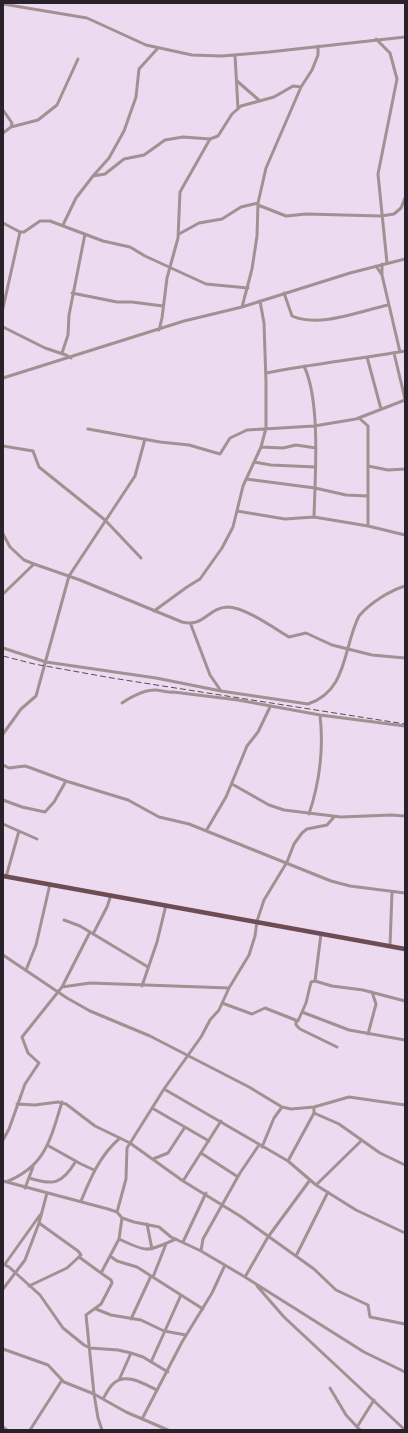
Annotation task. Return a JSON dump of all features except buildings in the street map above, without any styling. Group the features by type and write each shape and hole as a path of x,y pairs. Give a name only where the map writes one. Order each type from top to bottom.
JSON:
{"main road":[{"path":"5,876 405,949"}],"street":[{"path":"3,4 87,18 128,38 158,48 192,55 235,55 376,40 393,40 405,37"},
{"path":"376,40 390,53 397,79 378,174 381,216 387,263"},
{"path":"242,307 248,288 257,236 258,204 266,168 301,87 312,70 318,55 318,46"},
{"path":"63,225 76,198 109,158 124,131 136,97 139,69 158,48"},
{"path":"235,55 238,109"},
{"path":"3,133 11,127 38,120 57,105 78,59"},
{"path":"237,81 260,101"},
{"path":"93,176 105,174 124,159 144,155 165,140 183,137 210,139 218,136 232,114 238,109 250,103 274,97 293,86 301,87"},
{"path":"3,110 11,120 11,127"},
{"path":"159,330 170,266 179,234 180,192 210,139"},
{"path":"179,234 200,223 222,219 241,207 258,204 286,216 314,214 381,216 394,214 401,208 405,198"},
{"path":"20,232 45,220 63,225 103,241 127,246 145,256 170,266 206,284 248,288"},
{"path":"3,223 20,232"},
{"path":"3,308 20,232"},
{"path":"62,353 68,335 68,320 72,293 85,234"},
{"path":"3,378 71,358 184,321 242,307 382,264 405,259"},
{"path":"382,264 382,275 388,305 400,352"},
{"path":"376,266 382,275"},
{"path":"72,293 117,302 132,302 163,306"},
{"path":"284,293 292,316 310,320 329,319 388,305"},
{"path":"154,611 186,587 200,579 231,532 246,479 261,447 266,428 266,373 264,323 260,301"},
{"path":"3,327 23,338 71,358"},
{"path":"266,373 405,351"},
{"path":"88,429 189,445 219,454 233,436 247,430 314,426 359,418 405,400 394,353"},
{"path":"367,357 381,409"},
{"path":"304,366 310,380 316,448 314,518"},
{"path":"359,418 368,426 368,526"},
{"path":"3,734 21,709 36,696 69,576 136,473 145,439"},
{"path":"261,447 283,448 296,445 316,448"},
{"path":"3,446 33,451 39,467 105,520 141,558"},
{"path":"254,462 271,465 315,467"},
{"path":"368,466 388,470 405,469"},
{"path":"246,479 315,488 346,495 368,496"},
{"path":"237,511 285,519 314,518 368,526 405,535"},
{"path":"3,534 10,547 24,560 191,624 197,623 219,609 232,608 260,620 289,637 306,633 332,645 372,654 405,658"},
{"path":"3,594 34,564"},
{"path":"3,648 46,662 156,678 221,691 308,704 321,699 340,675 356,621 364,610 394,591 405,586"},
{"path":"191,624 210,675 221,691"},
{"path":"122,703 130,698 154,690 165,693 174,692 238,700 320,715 405,726"},
{"path":"206,831 232,784 247,746 258,732 270,707"},
{"path":"309,814 317,791 321,766 322,732 320,715"},
{"path":"3,765 9,768 25,766 66,781 128,800 159,816 183,822 287,862 331,881 350,886 405,893"},
{"path":"3,800 22,807 45,812 54,802 66,781"},
{"path":"232,784 269,805 284,810 334,817 405,816"},
{"path":"117,1212 126,1179 126,1152 130,1143 222,1002 249,955 255,936 257,921 267,894 287,862 294,844 302,832 307,829 327,825 334,817"},
{"path":"3,824 37,839"},
{"path":"5,876 19,831"},
{"path":"26,970 36,945 50,884"},
{"path":"390,946 392,892"},
{"path":"3,1140 9,1129 25,1084 39,1063 28,1054 22,1037 57,991 62,987 107,907 111,895"},
{"path":"142,986 162,924 166,905"},
{"path":"64,920 80,926 148,968"},
{"path":"296,1021 299,1019 302,1012 311,982 314,981 321,934"},
{"path":"3,955 90,1011 150,1036 250,1087 282,1107 291,1109 314,1107 349,1098 405,1105"},
{"path":"314,981 372,992 405,1001"},
{"path":"62,987 90,983 229,988"},
{"path":"368,1034 376,1004 372,992"},
{"path":"222,1002 252,1014 265,1008 296,1021"},
{"path":"302,1012 349,1030 405,1040"},
{"path":"296,1021 296,1025 300,1029 337,1047"},
{"path":"164,1089 288,1161 316,1185 356,1210 405,1233"},
{"path":"17,1104 35,1106 62,1102 66,1104 95,1126 130,1143 183,1180 206,1193 314,1269 336,1290 368,1305 370,1317 405,1324"},
{"path":"25,1188 34,1166 47,1145 62,1102"},
{"path":"201,1251 202,1241 238,1176 261,1146 274,1118 282,1107"},
{"path":"288,1161 314,1113 314,1107"},
{"path":"152,1108 209,1141"},
{"path":"314,1113 338,1124 380,1153 405,1165"},
{"path":"183,1180 221,1121"},
{"path":"153,1159 168,1154 185,1127"},
{"path":"81,1202 94,1170 107,1150 120,1138"},
{"path":"316,1185 362,1140"},
{"path":"47,1145 94,1170"},
{"path":"201,1153 238,1176"},
{"path":"29,1178 43,1182 59,1181 65,1178 76,1161"},
{"path":"4,1182 26,1173 34,1166"},
{"path":"245,1277 268,1237 310,1180"},
{"path":"4,1182 117,1212 122,1218 159,1227 176,1239 201,1251 245,1277 364,1352 405,1372"},
{"path":"296,1256 328,1192"},
{"path":"3,1289 25,1260 39,1223 47,1193"},
{"path":"183,1242 206,1193"},
{"path":"42,1213 4,1264 16,1273 47,1304 63,1328 90,1348 118,1350 131,1353 168,1372"},
{"path":"101,1273 118,1239 122,1218"},
{"path":"39,1223 78,1251 80,1253 79,1257"},
{"path":"148,1224 152,1250"},
{"path":"118,1239 142,1250 152,1250 176,1239"},
{"path":"131,1319 152,1277 166,1244"},
{"path":"110,1256 117,1261 137,1267 203,1309"},
{"path":"79,1257 112,1282 104,1300 96,1309 86,1315 94,1394 98,1418 102,1430"},
{"path":"29,1286 67,1268 79,1257"},
{"path":"142,1418 168,1372 186,1335 203,1309 225,1265"},
{"path":"254,1283 290,1322 405,1430"},
{"path":"151,1362 181,1294"},
{"path":"96,1309 111,1315 141,1320 164,1331 186,1335"},
{"path":"3,1349 48,1365 62,1380 72,1386 94,1394 168,1430"},
{"path":"103,1399 113,1384 119,1380 131,1353"},
{"path":"30,1430 62,1380"},
{"path":"119,1380 135,1380 157,1390"},
{"path":"330,1388 346,1415 358,1429 374,1400"},
{"path":"3,1427 7,1430"}],"railway":[{"path":"3,656 34,664 112,678 405,724"}]}
